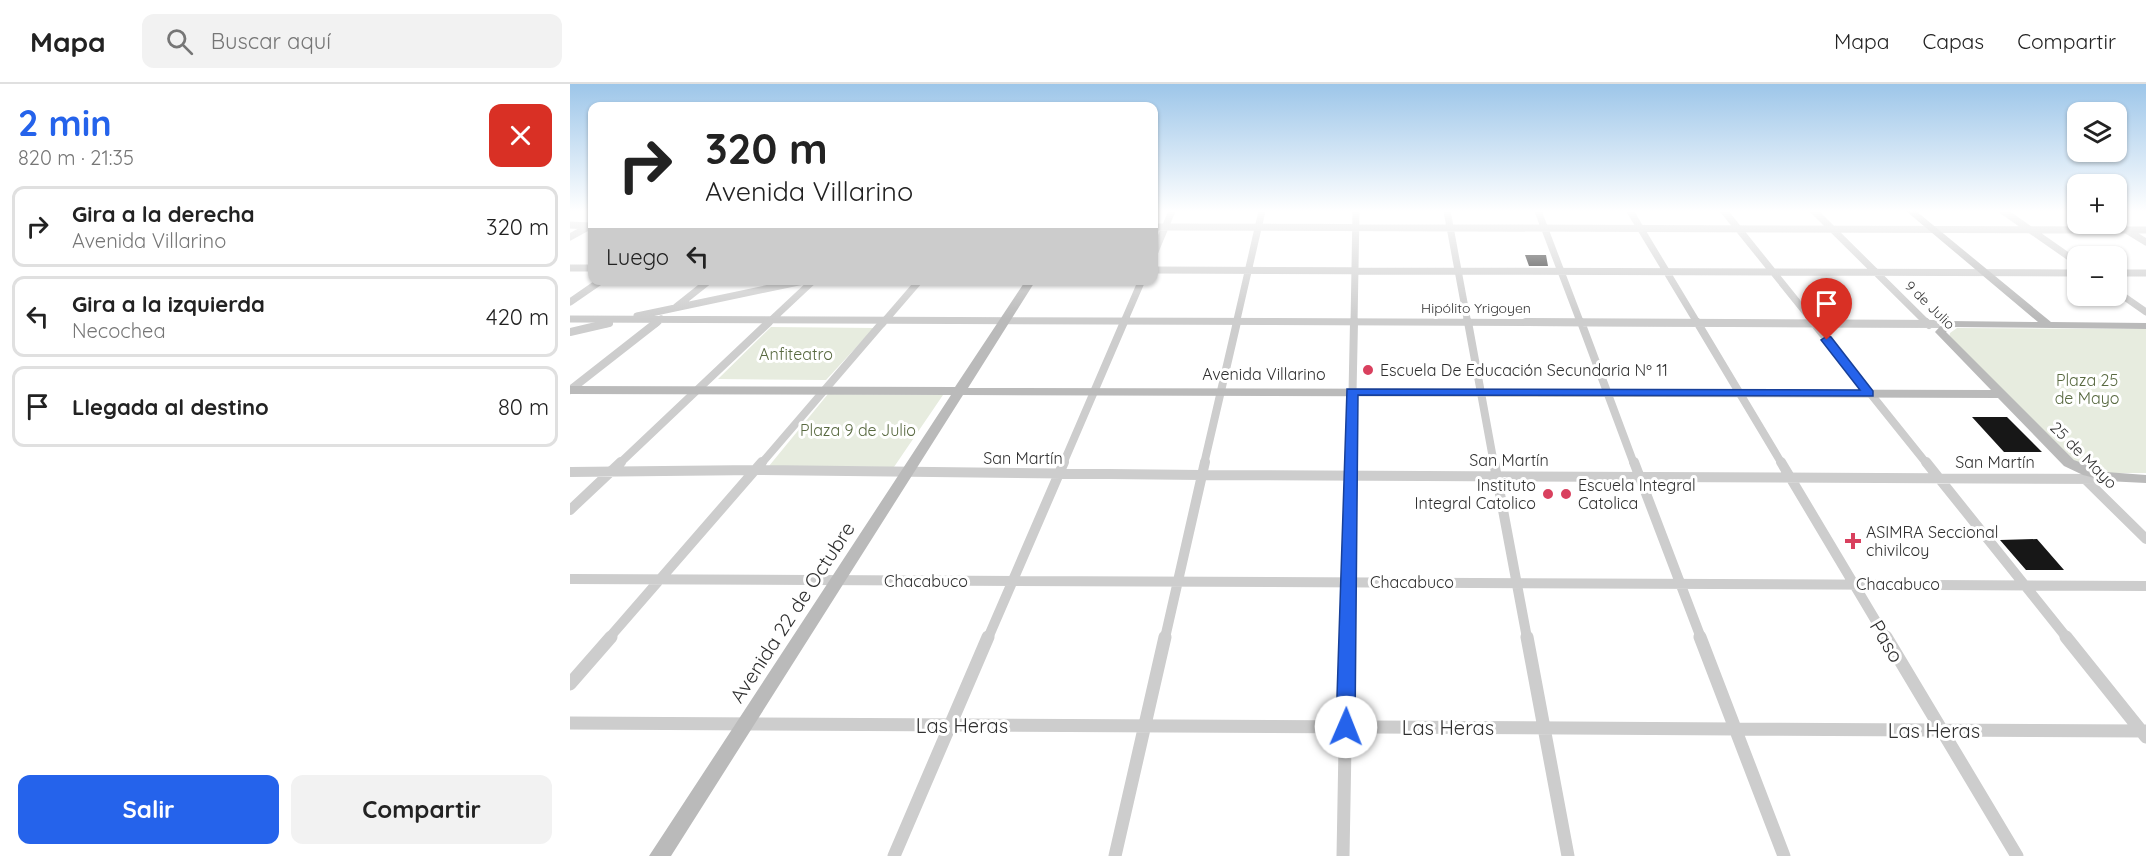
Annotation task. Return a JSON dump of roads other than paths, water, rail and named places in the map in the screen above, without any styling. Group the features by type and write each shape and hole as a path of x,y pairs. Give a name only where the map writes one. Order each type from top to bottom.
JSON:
{"main road":[{"path":"1949,247 2042,324"},
{"name":"Avenida 22 de Octubre","path":"659,856 1028,285"},
{"path":"1940,335 1941,328 1948,324"},
{"name":"Hipólito Yrigoyen","path":"1948,324 2144,325"},
{"name":"9 de Julio","path":"1940,335 1996,391"},
{"name":"Avenida Villarino","path":"572,387 1996,391"},
{"name":"25 de Mayo","path":"1996,391 2069,463"},
{"name":"San Martín","path":"2069,463 2111,479 2146,479"}],"street":[{"path":"1115,856 1254,247"},
{"path":"1343,856 1356,247"},
{"path":"1454,247 1568,856"},
{"path":"1552,247 1608,389 1784,856"},
{"name":"Paso","path":"1652,247 2017,856"},
{"path":"1753,247 2144,733"},
{"name":"9 de Julio","path":"1849,247 1940,335"},
{"path":"570,268 588,268"},
{"path":"1158,270 2067,273"},
{"path":"2127,273 2146,273"},
{"path":"570,302 595,285"},
{"path":"572,387 704,285"},
{"path":"570,332 785,285"},
{"path":"570,510 809,285"},
{"path":"570,684 916,285"},
{"path":"894,856 1140,285"},
{"path":"2127,299 2146,312"},
{"path":"570,319 625,319"},
{"name":"Hipólito Yrigoyen","path":"625,319 660,321 1948,324"},
{"name":"25 de Mayo","path":"2069,463 2146,539"},
{"name":"San Martín","path":"570,472 757,470 1201,476 2111,479"},
{"name":"Chacabuco","path":"570,579 2146,586"},
{"name":"Las Heras","path":"570,723 2144,733"}],"place":[{"name":"Escuela De Educación Secundaria Nº 11","path":"1368,370"},
{"name":"Instituto Integral Catolico","path":"1548,494"},
{"name":"Escuela Integral Catolica","path":"1566,494"},
{"name":"ASIMRA Seccional chivilcoy","path":"1853,541"}],"park label":[{"name":"Anfiteatro","path":"796,354"},
{"name":"Plaza 25 de Mayo","path":"2087,389"},
{"name":"Plaza 9 de Julio","path":"858,430"}]}
